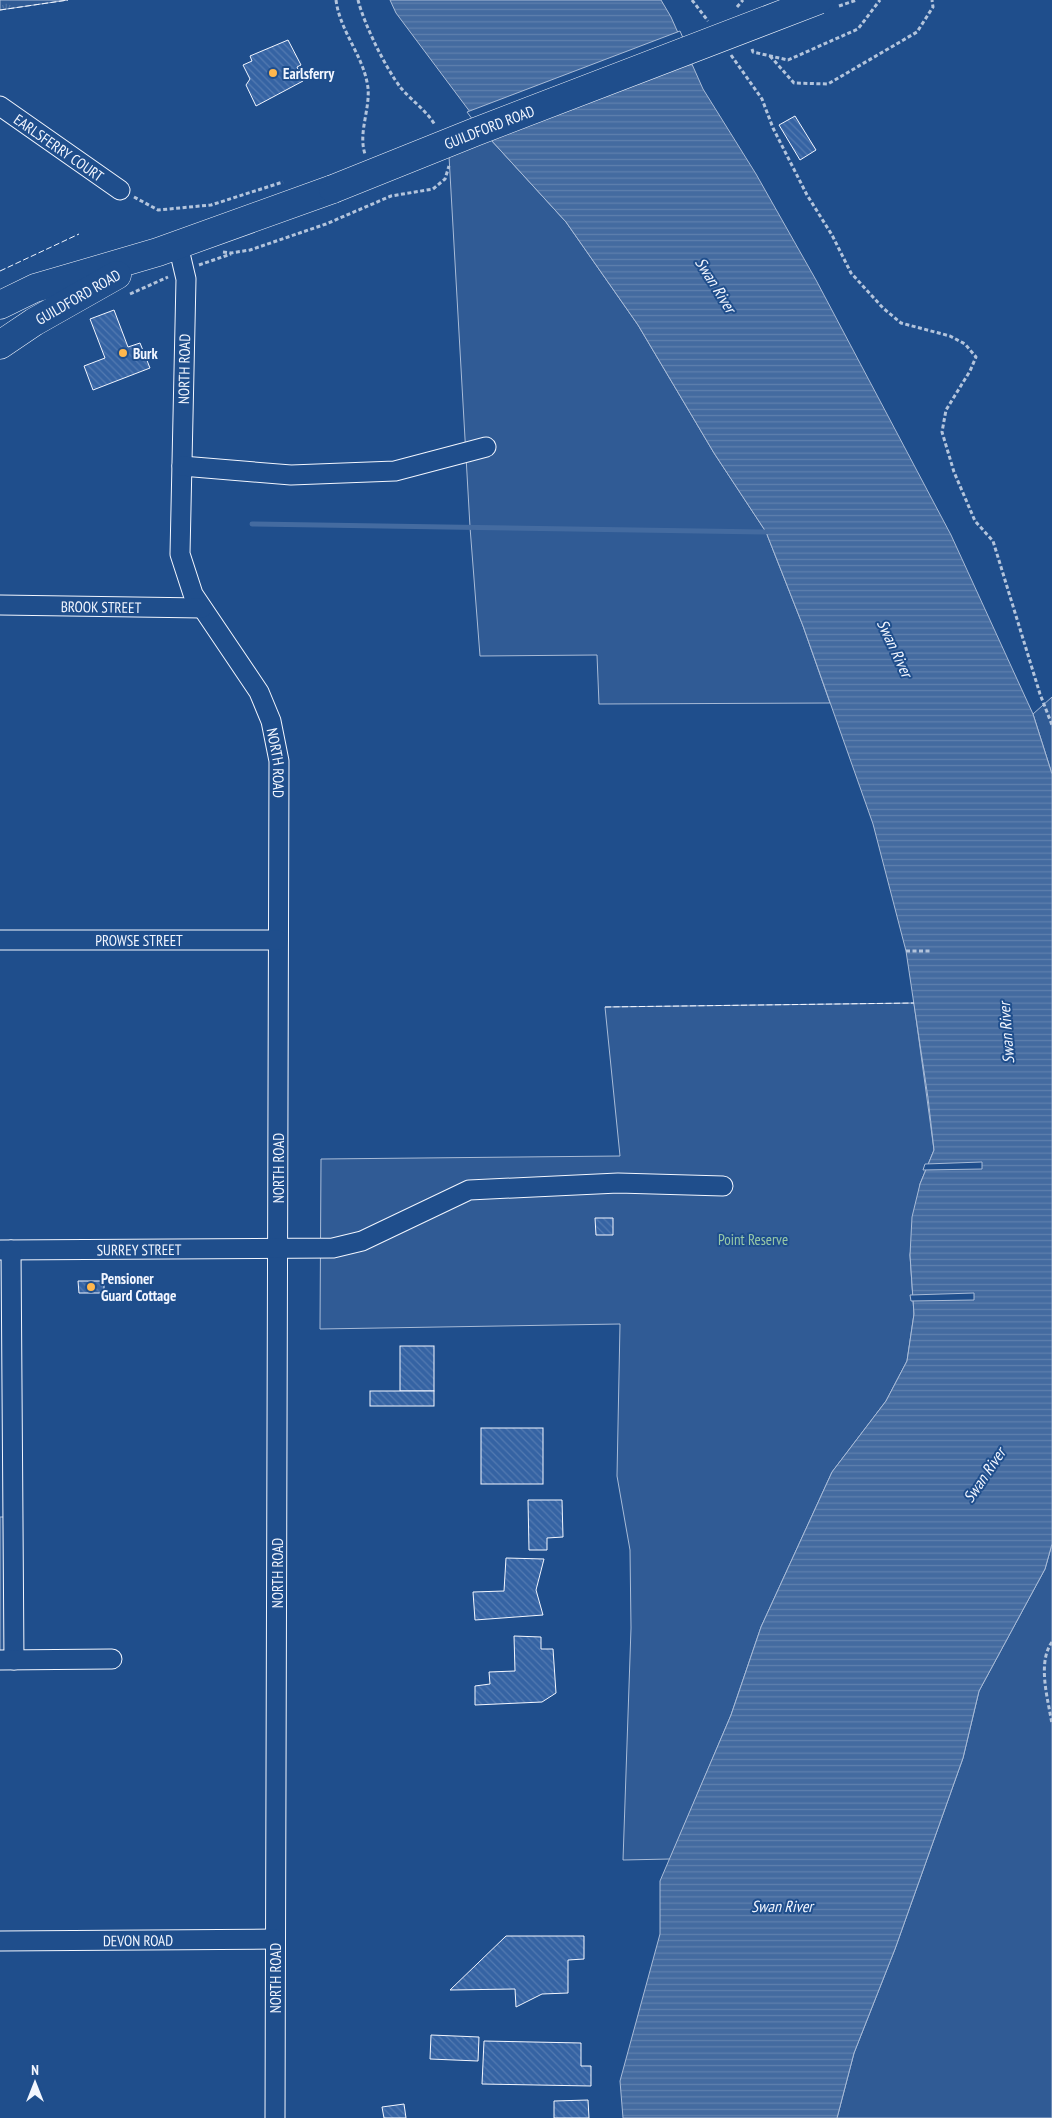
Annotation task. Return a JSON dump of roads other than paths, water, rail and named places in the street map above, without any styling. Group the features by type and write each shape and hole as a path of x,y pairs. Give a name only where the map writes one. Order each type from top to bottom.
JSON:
{"highway":[{"name":"GUILDFORD ROAD","path":"0,305 35,288 168,248 332,189 819,0"},
{"name":"GUILDFORD ROAD","path":"0,345 34,322 168,248"}],"street":[{"name":"EARLSFERRY COURT","path":"2,110 120,190"},
{"name":"NORTH ROAD","path":"168,248 186,279 180,554 187,580 202,608 259,692 267,707 276,740 279,761 276,2118"},
{"path":"182,466 291,475 396,471 486,447"},
{"name":"BROOK STREET","path":"0,606 202,608"},
{"name":"PROWSE STREET","path":"0,940 278,940"},
{"name":"SURREY STREET","path":"6,1250 278,1249 347,1246 469,1190 618,1183 723,1186"},
{"path":"6,1250 7,1660 112,1659"},
{"name":"DEVON ROAD","path":"0,1941 275,1939"}],"water":[{"name":"Swan River","path":"390,0 661,0 671,17 703,89 756,174 816,280 951,535 1033,714 1052,774 1052,1544 1045,1569 979,1691 963,1758 895,1949 854,2053 837,2118 623,2118 620,2081 660,1934 660,1881 731,1715 761,1627 832,1472 886,1401 907,1361 914,1314 910,1255 912,1217 920,1184 934,1150 906,951 873,824 803,626 766,532 714,453 638,325 566,222 491,140 396,13"}],"waterway":[{"path":"252,524 766,532"}],"place":[{"name":"Earlsferry","path":"273,73"},
{"name":"Burk","path":"123,353"},
{"name":"Pensioner Guard Cottage","path":"91,1287"}],"park label":[{"name":"Point Reserve","path":"753,1239"}]}
